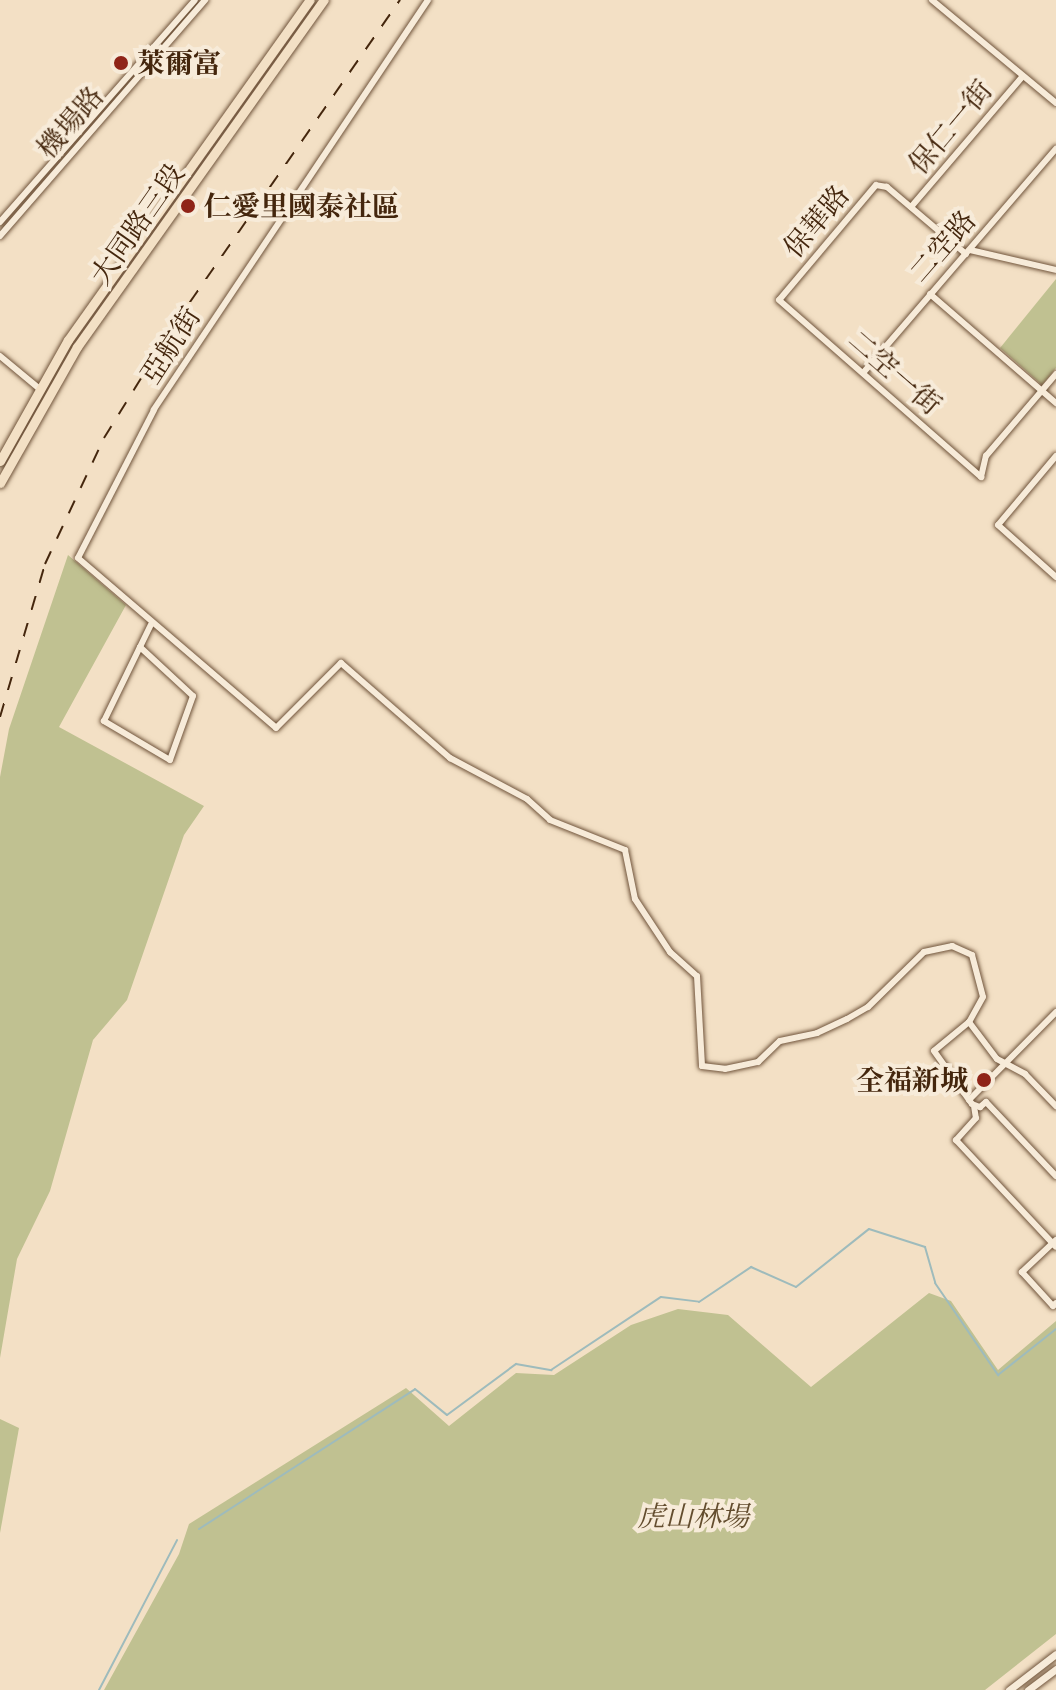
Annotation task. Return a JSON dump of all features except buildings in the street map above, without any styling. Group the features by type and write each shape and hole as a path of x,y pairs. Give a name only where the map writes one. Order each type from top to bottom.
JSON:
{"main road":[{"name":"大同路三段","path":"0,461 42,391 310,0"},
{"name":"大同路三段","path":"0,483 42,391 324,0"}],"street":[{"name":"機場路","path":"0,222 195,0"},
{"name":"機場路","path":"0,236 205,0"},
{"name":"亞航街","path":"428,0 154,410 78,552 78,558 151,624 276,728 341,663 450,758 527,799 550,820 625,850 635,899 670,952 697,976 702,1066 725,1069 758,1062 780,1041 817,1033 847,1019 890,988 915,956 952,946 972,955 983,997 969,1022"},
{"path":"932,0 1056,103"},
{"name":"保仁一街","path":"911,207 1023,76"},
{"name":"二空路","path":"863,373 1056,149"},
{"name":"保華路","path":"779,300 876,185 887,187 968,252 1056,270"},
{"path":"930,294 1056,403"},
{"name":"二空一街","path":"779,300 981,477 986,456 1041,390"},
{"path":"0,356 42,391"},
{"path":"1041,390 1056,374"},
{"path":"1056,456 998,525 1056,577"},
{"path":"140,647 193,696 170,760 104,721 151,624"},
{"path":"983,1091 1005,1063 1056,1012"},
{"path":"973,1105 934,1051 969,1022 1005,1063 1025,1074 1056,1106"},
{"path":"983,1091 975,1090 973,1105 976,1118 956,1140 1055,1243 1022,1272 1053,1306 1056,1303"},
{"path":"983,1091 986,1102 1056,1176"},
{"path":"973,1105 986,1102"},
{"path":"1009,1690 1056,1654"},
{"path":"1028,1690 1056,1669"}],"green space":[{"path":"1056,279 1056,368 1042,385 1000,348"},
{"path":"68,555 126,605 59,727 204,806 184,835 127,1000 93,1040 50,1191 17,1259 0,1358 0,777 9,729"},
{"name":"虎山林場","path":"929,1293 951,1301 998,1370 1056,1321 1056,1634 985,1690 104,1690 179,1554 189,1524 406,1388 449,1426 516,1373 554,1375 631,1325 678,1309 728,1315 811,1387"},
{"path":"0,1419 19,1428 0,1533"}],"waterway":[{"path":"199,1529 415,1389 447,1415 516,1364 551,1370 661,1297 699,1302 751,1267 796,1287 869,1229 925,1247 935,1283 998,1375 1056,1329"},
{"path":"99,1690 177,1540"}],"railway":[{"path":"0,717 45,564 104,438 174,325 400,0"}],"place":[{"name":"萊爾富","path":"121,63"},
{"name":"仁愛里國泰社區","path":"188,206"},
{"name":"全福新城","path":"984,1080"}]}
